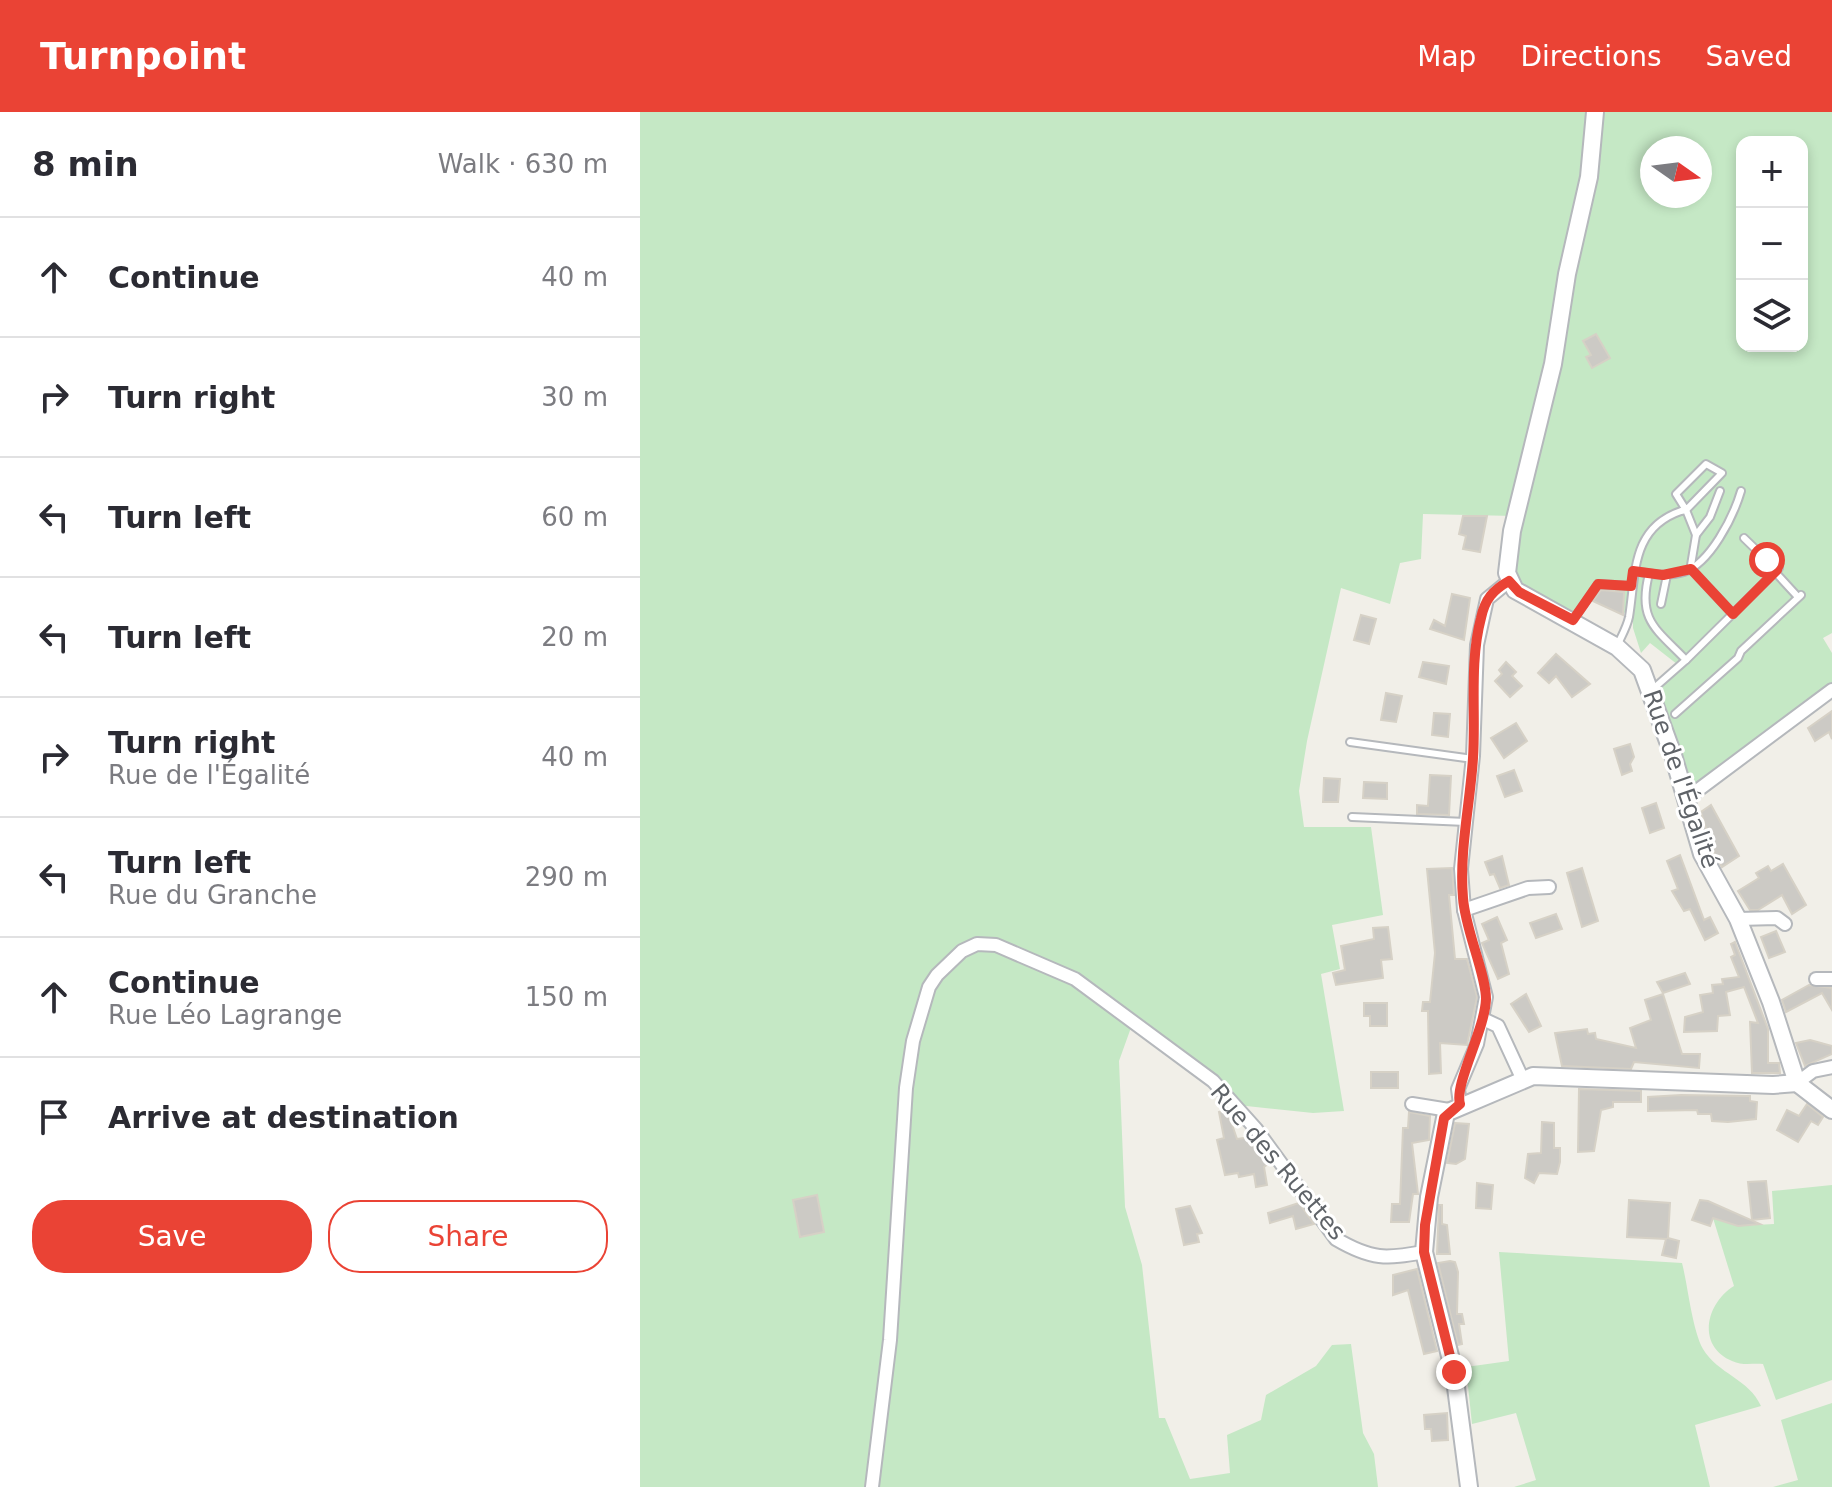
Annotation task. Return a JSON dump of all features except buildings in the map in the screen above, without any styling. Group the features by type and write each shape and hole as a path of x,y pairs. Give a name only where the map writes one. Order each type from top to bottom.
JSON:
{"street":[{"path":"1454,1107 1483,1019 1485,993 1464,910 1461,869 1473,759 1480,619 1491,592 1509,581 1507,562 1512,531 1553,364 1567,274 1589,177 1595,112"},
{"name":"Rue de l'Égalité","path":"1509,581 1519,592 1573,620 1617,647 1639,665 1651,691 1702,854 1738,919 1771,1002 1797,1083"},
{"path":"1686,799 1832,690"},
{"path":"1464,910 1528,888 1549,887"},
{"path":"1738,919 1777,918 1785,924"},
{"name":"Rue des Ruettes","path":"872,1487 890,1340 906,1088 913,1041 920,1012 937,975 962,951 977,944 996,945 1075,979 1213,1081 1256,1129 1336,1239 1355,1250 1393,1259 1424,1252"},
{"path":"1816,979 1832,979"},
{"path":"1483,1019 1498,1026 1522,1078"},
{"path":"1797,1083 1813,1071 1832,1067"},
{"path":"1469,1487 1454,1372 1424,1252 1429,1197 1444,1118 1454,1107 1522,1078 1797,1083 1832,1110"},
{"path":"1412,1104 1454,1107"}],"lane":[{"path":"1617,647 1628,621 1638,550 1652,530 1670,515 1686,510 1722,473 1706,464 1676,496 1686,510 1696,535"},
{"path":"1691,567 1696,535 1710,517 1720,491"},
{"path":"1633,571 1667,575 1691,567 1706,554 1724,528 1741,491"},
{"path":"1675,714 1730,661 1738,658 1741,651 1799,596 1744,538"},
{"path":"1691,567 1733,614"},
{"path":"1651,691 1777,570"},
{"path":"1649,574 1644,595 1647,619 1686,660"},
{"path":"1661,604 1667,575"},
{"path":"1573,620 1598,584 1631,586"},
{"path":"1350,742 1473,759"},
{"path":"1352,817 1466,822"}],"green space":[{"path":"640,112 1832,112 1832,633 1823,638 1832,653 1832,690 1686,799 1657,689 1682,668 1650,643 1641,653 1633,628 1633,609 1627,609 1623,615 1585,597 1570,619 1512,586 1515,516 1423,514 1421,559 1400,563 1390,604 1341,588 1299,791 1304,827 1371,827 1383,915 1332,925 1340,969 1321,974 1344,1111 1313,1113 1237,1105 1133,1022 1119,1061 1125,1207 1142,1265 1159,1418 1165,1418 1190,1479 1230,1473 1227,1435 1261,1420 1266,1395 1316,1366 1332,1345 1351,1344 1363,1433 1374,1454 1378,1487 640,1487"},
{"path":"1832,1185 1832,1380 1776,1400 1763,1364 1732,1361 1713,1345 1709,1335 1709,1324 1717,1303 1734,1286 1713,1218 1737,1226 1774,1224 1772,1191"},
{"path":"1499,1252 1682,1263 1693,1319 1703,1349 1717,1365 1749,1389 1761,1406 1695,1425 1710,1487 1514,1487 1536,1480 1516,1413 1472,1424 1466,1367 1509,1361"},
{"path":"1832,1403 1832,1487 1773,1487 1798,1480 1781,1420"}],"route":[{"path":"1454,1372 1424,1252 1425,1225 1444,1118 1449,1110 1460,1104 1458,1089 1477,1044 1485,1009 1485,993 1464,910 1461,869 1473,756 1477,645 1483,609 1491,592 1509,581 1519,592 1573,620 1598,584 1631,586 1633,571 1663,575 1691,569 1733,614 1777,570 1767,560"}]}
